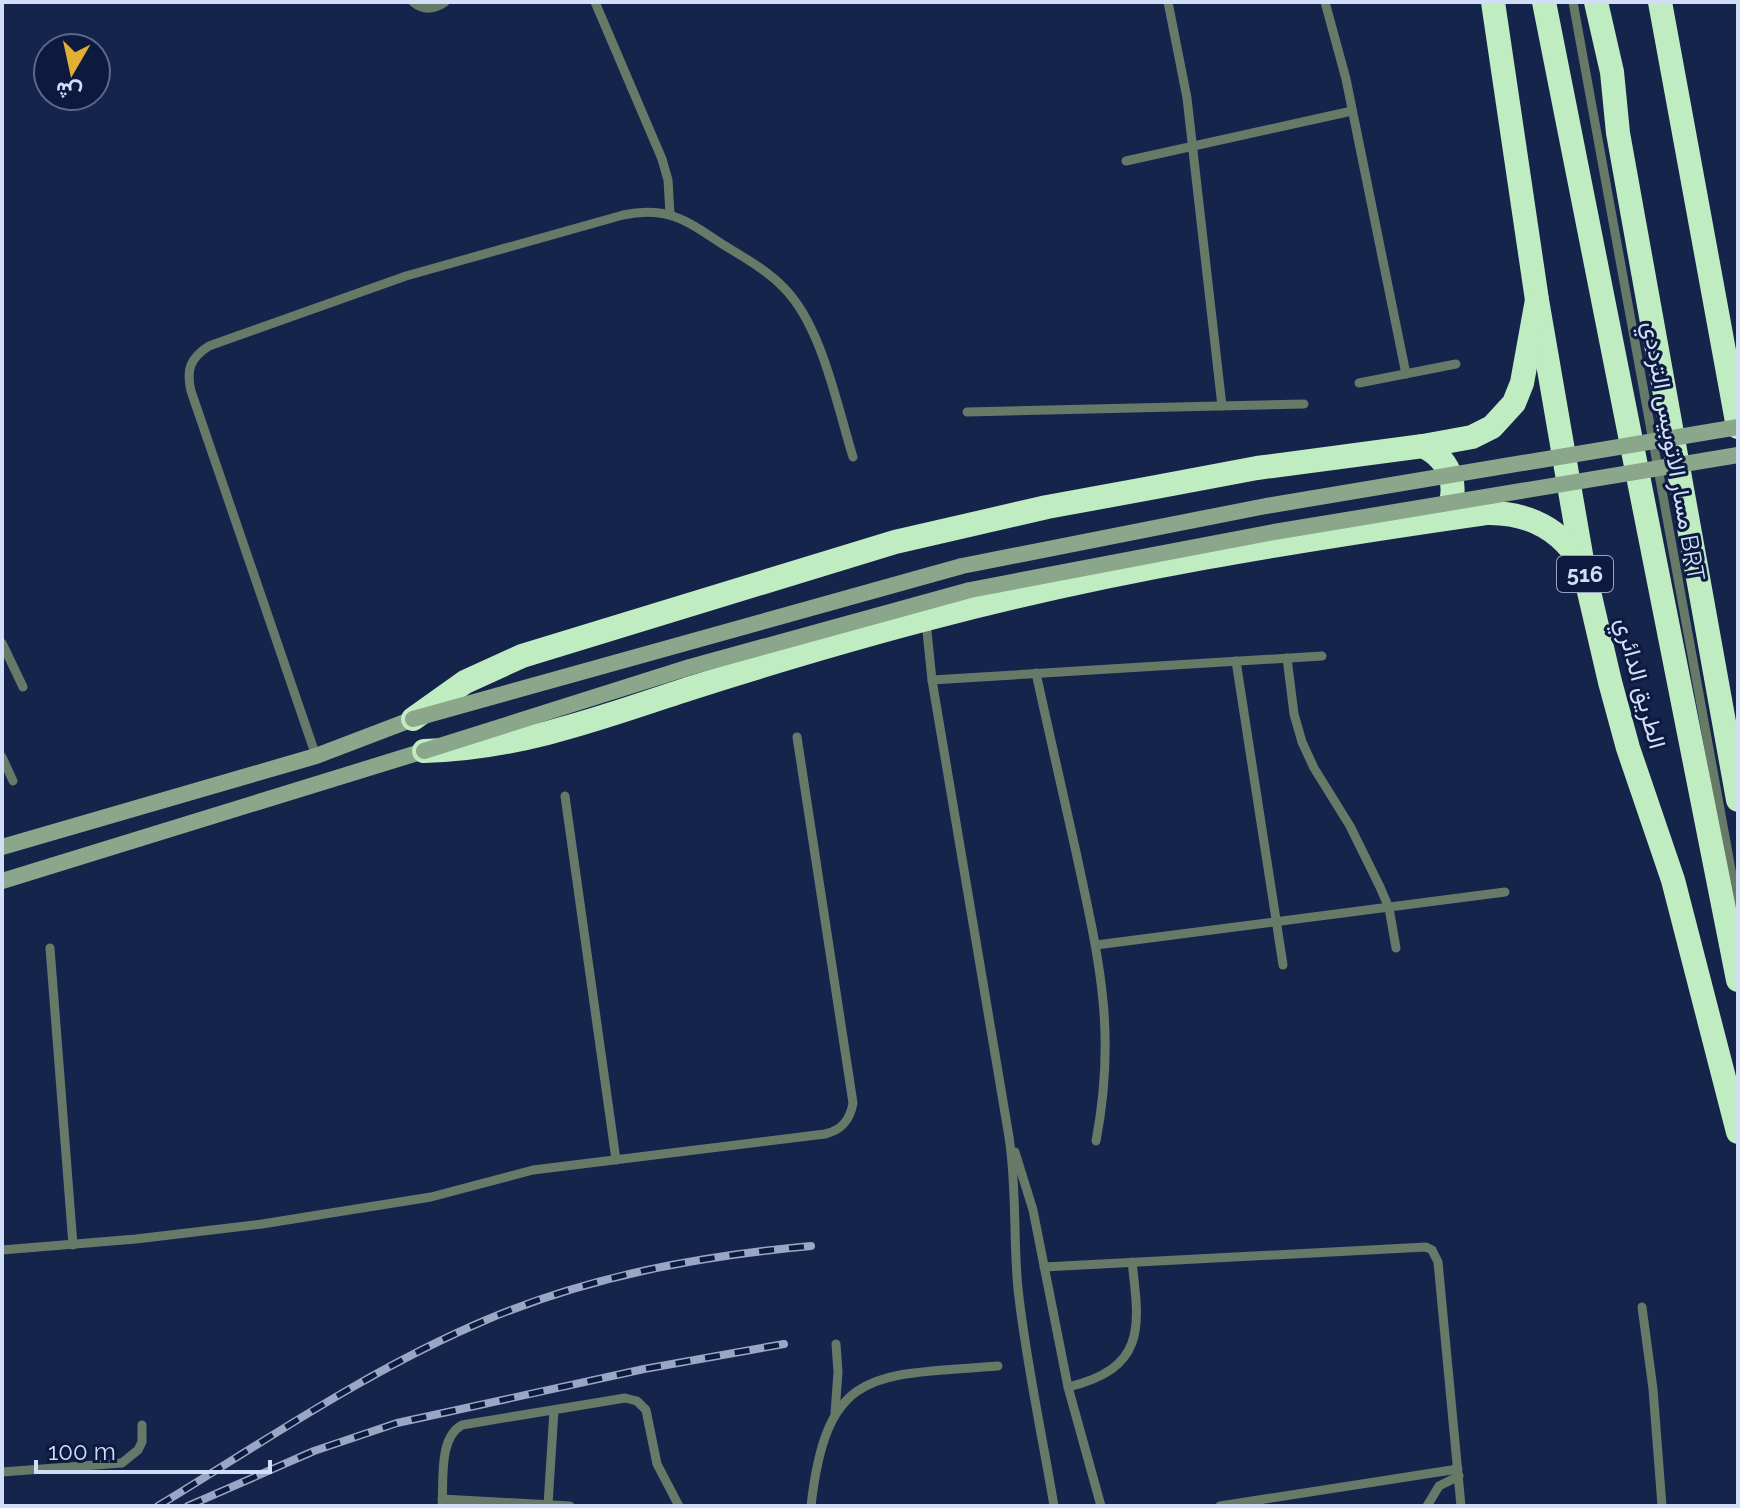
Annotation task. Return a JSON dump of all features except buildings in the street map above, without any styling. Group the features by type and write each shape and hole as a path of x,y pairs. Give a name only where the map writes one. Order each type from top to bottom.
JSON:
{"highway":[{"name":"الطريق الدائري","path":"1493,2 1537,300 1583,566 1613,696 1673,880 1738,1132"},
{"name":"الطريق الدائري","path":"1544,2 1738,980"},
{"path":"1596,2 1612,72"},
{"path":"1613,2 1612,72 1618,133 1738,800"},
{"path":"1660,2 1738,427"},
{"path":"1714,291 1738,319"},
{"path":"413,719 456,687 503,663 895,542 1047,507 1257,468 1423,446 1483,433 1508,412 1522,383 1537,300"},
{"path":"1423,446 1440,456 1453,483 1452,502 1443,519"},
{"path":"424,751 469,749 534,738 926,619 1076,582 1276,543 1498,513 1532,520 1557,534 1583,566"}],"main road":[{"path":"2,847 316,756 413,719 962,566 1266,506 1738,427"},
{"path":"2,881 690,667 970,590 1274,532 1738,455"}],"lane":[{"path":"413,2 432,9 445,2"},
{"path":"595,2 662,159 668,180 670,214"},
{"path":"1168,2 1184,74 1222,406"},
{"path":"1325,2 1352,111 1406,374"},
{"name":"مسار الاتوبيس الترددي BRT","path":"1573,2 1738,908"},
{"path":"1126,161 1352,111"},
{"path":"316,756 191,391 188,372 195,357 209,346 446,263 623,215 638,212 670,214 693,224 769,274 794,299 816,339 853,457"},
{"path":"1359,383 1456,364"},
{"path":"967,412 1304,404"},
{"path":"926,619 932,680 1009,1137 1015,1192 1020,1306 1054,1506"},
{"path":"2,643 23,687"},
{"path":"932,680 1322,656"},
{"path":"1287,658 1292,700 1302,742 1361,846 1389,908 1396,948"},
{"path":"1236,661 1283,965"},
{"path":"1036,673 1104,992 1107,1042 1104,1092 1096,1141"},
{"path":"2,1250 214,1230 399,1203 453,1192 513,1174 825,1134 842,1127 851,1112 851,1094 797,737"},
{"path":"2,757 13,781"},
{"path":"565,796 616,1160"},
{"path":"1096,945 1505,892"},
{"path":"50,948 73,1245"},
{"path":"1009,1137 1029,1191 1068,1387 1101,1506"},
{"path":"1044,1267 1419,1245 1432,1250 1438,1262 1461,1506"},
{"path":"1068,1387 1108,1373 1127,1354 1139,1315 1132,1262"},
{"path":"1642,1307 1656,1417 1662,1506"},
{"path":"835,1413 838,1386 836,1344"},
{"path":"811,1506 822,1440 835,1413 858,1390 887,1377 998,1366"},
{"path":"570,1506 442,1502 446,1445 456,1428 462,1425 625,1398 642,1405 648,1416 657,1464 679,1506"},
{"path":"548,1505 554,1410"},
{"path":"2,1472 122,1463 138,1450 142,1442 142,1425"},
{"path":"1220,1506 1458,1472"},
{"path":"1427,1506 1439,1486 1458,1472"}],"railway":[{"path":"158,1506 359,1383 486,1320 565,1291 646,1270 811,1246"},
{"path":"188,1506 314,1451 397,1423 644,1369 784,1344"}]}
